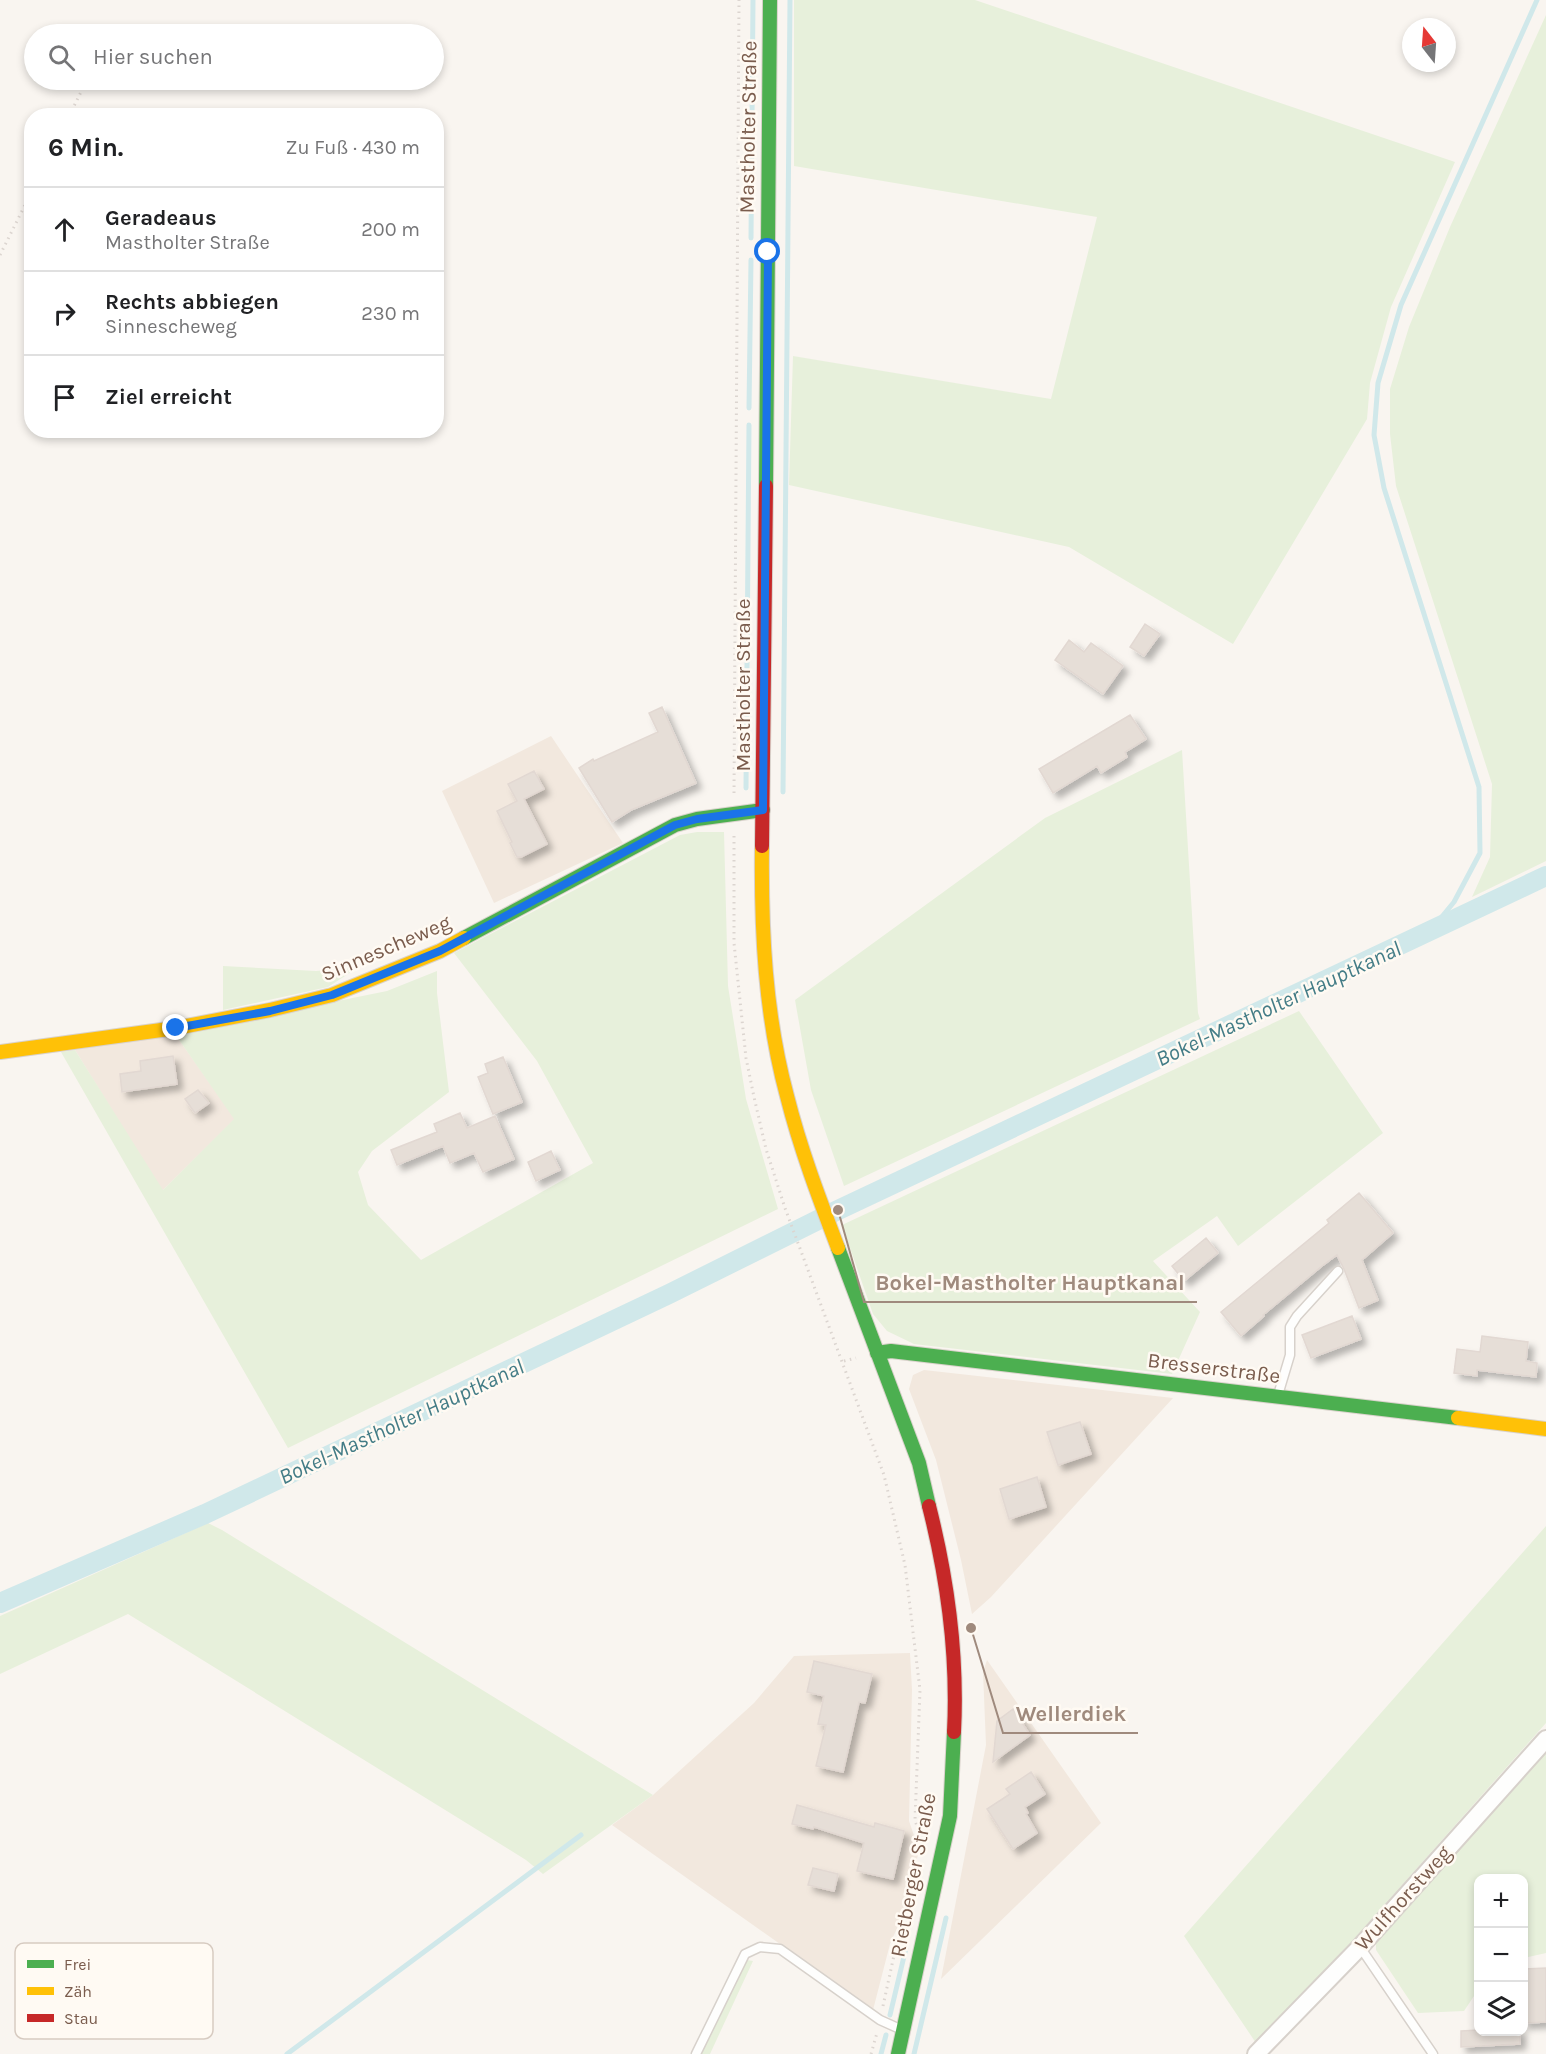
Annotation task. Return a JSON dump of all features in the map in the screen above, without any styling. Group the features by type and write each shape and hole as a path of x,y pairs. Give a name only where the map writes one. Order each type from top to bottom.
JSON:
{"main road":[{"name":"Mastholter Straße","path":"770,0 763,810 764,944 771,1016 786,1094 815,1188 877,1353"},
{"name":"Sinnescheweg","path":"0,1052 176,1028 270,1011 332,995 440,951 675,825 697,819 763,810"},
{"name":"Bresserstraße","path":"877,1353 891,1351 1546,1429"},
{"name":"Rietberger Straße","path":"877,1353 919,1463 943,1562 952,1628 956,1692 950,1816 898,2054"}],"street":[{"name":"Wulfhorstweg","path":"1256,2054 1360,1947 1546,1739"}],"lane":[{"path":"1278,1397 1290,1355 1290,1327 1297,1316 1338,1271"},
{"path":"696,2054 745,1954 760,1947 780,1949 880,2020 903,2030"},
{"path":"1360,1947 1433,2054"}],"path":[{"path":"739,0 733,760 734,943 746,1058 766,1149 785,1208 884,1475 905,1565 920,1690 915,1820 924,1850"},
{"path":"73,108 82,90"},
{"path":"0,255 24,207"},
{"path":"872,2054 896,1946 904,1929"}],"shaded area":[{"path":"551,736 623,843 494,903 442,791"},
{"path":"175,1034 235,1119 162,1191 75,1050"},
{"path":"924,1370 1173,1398 991,1597 972,1614 936,1460 909,1389 913,1375"},
{"path":"910,1653 912,1690 909,1821 919,1850 906,1908 890,1944 873,2010 612,1825 653,1795 754,1703 794,1656"},
{"path":"987,1660 1101,1823 941,1979 986,1745 983,1672"}],"green space":[{"path":"794,0 975,0 1455,162 1391,307 1370,383 1367,419 1233,644 1069,547 789,485 793,356 1051,399 1097,217 794,166"},
{"path":"1546,15 1546,861 1472,897 1490,857 1492,784 1396,486 1390,434 1390,389 1409,327 1450,227"},
{"path":"1182,750 1200,1019 844,1186 811,1090 795,1000 1045,818"},
{"path":"697,832 724,832 728,986 746,1099 778,1209 288,1448 61,1052 75,1050 163,1190 234,1119 175,1034 387,991 437,971 437,993 449,1092 372,1151 358,1172 368,1205 421,1260 593,1163 537,1061 454,953 680,835"},
{"path":"223,966 316,971 359,967 328,987 223,1010"},
{"path":"1299,1011 1383,1133 1238,1246 1217,1216 1153,1261 1200,1312 1172,1374 914,1344 887,1331 873,1314 842,1225"},
{"path":"208,1523 653,1795 543,1874 526,1860 128,1614 0,1674 0,1616"},
{"path":"1546,1526 1546,1723 1355,1938 1256,2043 1184,1936"},
{"path":"1546,1753 1546,1953 1528,1957 1528,1874 1474,1874 1474,1996 1464,2011 1418,2013 1376,1950 1376,1938"},
{"path":"747,1960 753,1961 710,2054 699,2054"}],"building":[{"path":"1145,624 1160,634 1144,656 1130,647"},
{"path":"1069,640 1084,652 1091,643 1123,666 1103,694 1055,660"},
{"path":"662,707 696,783 631,810 612,822 579,768 593,759 594,761 658,732 649,713"},
{"path":"1130,715 1146,739 1125,752 1127,757 1101,773 1097,766 1053,793 1039,769"},
{"path":"534,771 544,789 524,799 547,844 517,857 497,811 517,801 508,784"},
{"path":"173,1056 177,1084 122,1092 120,1074 141,1071 140,1061"},
{"path":"503,1057 522,1102 493,1114 478,1077 488,1073 485,1064"},
{"path":"198,1090 209,1103 195,1113 185,1099"},
{"path":"460,1113 467,1128 495,1116 514,1159 483,1172 474,1153 450,1163 443,1146 397,1165 391,1150 437,1132 434,1124"},
{"path":"551,1151 560,1170 536,1181 528,1162"},
{"path":"1359,1193 1393,1233 1362,1260 1378,1300 1359,1308 1337,1255 1263,1315 1241,1336 1221,1312 1329,1223 1327,1220"},
{"path":"1206,1238 1218,1253 1184,1281 1172,1266"},
{"path":"1352,1316 1361,1339 1311,1358 1302,1335"},
{"path":"1482,1336 1528,1342 1526,1361 1537,1363 1536,1377 1477,1370 1477,1376 1454,1373 1457,1349 1480,1352"},
{"path":"1080,1422 1091,1454 1058,1465 1047,1432"},
{"path":"1037,1477 1046,1507 1009,1519 1000,1489"},
{"path":"814,1661 872,1674 865,1703 859,1702 843,1772 816,1766 826,1725 818,1724 824,1696 807,1692"},
{"path":"1013,1709 1030,1735 993,1762 997,1721"},
{"path":"1031,1772 1045,1794 1025,1807 1028,1813 1026,1814 1037,1833 1013,1849 987,1809 1010,1794 1006,1789"},
{"path":"797,1805 874,1827 875,1823 904,1831 893,1879 857,1871 864,1843 814,1827 813,1829 792,1824"},
{"path":"813,1868 838,1874 834,1891 808,1885"},
{"path":"1546,1968 1546,2022 1528,2023 1528,1969"},
{"path":"1474,2030 1474,2036 1520,2036 1520,2044 1461,2047 1461,2031"}],"waterway":[{"path":"751,238 753,0"},
{"path":"783,792 790,0"},
{"path":"1431,930 1454,902 1480,853 1479,787 1384,488 1374,435 1378,383 1401,305 1537,0"},
{"path":"749,408 751,260"},
{"path":"746,788 749,425"},
{"name":"Bokel-Mastholter Hauptkanal","path":"0,1603 205,1514 669,1294 838,1210 1546,876"},
{"path":"287,2054 581,1835"},
{"path":"914,2054 946,1918"},
{"path":"890,2015 906,1948"},
{"path":"881,2054 886,2035"}],"traffic: fast":[{"path":"766,486 770,0"},
{"path":"464,938 675,825 697,819 763,810"},
{"path":"838,1248 919,1463 929,1506"},
{"path":"877,1353 891,1351 1458,1418"},
{"path":"898,2054 950,1816 954,1732"}],"traffic: slow":[{"path":"762,846 764,941 774,1035 798,1135 838,1248"},
{"path":"0,1052 176,1028 270,1010 332,995 440,951 464,938"},
{"path":"1458,1418 1546,1429"}],"traffic: jam":[{"path":"762,846 766,486"},
{"path":"929,1506 950,1618 953,1646 954,1732"}],"place":[{"name":"Bokel-Mastholter Hauptkanal","path":"838,1210"},
{"name":"Wellerdiek","path":"971,1628"}],"route":[{"path":"176,1028 270,1011 332,995 440,951 675,825 697,819 763,810 768,252"}]}
